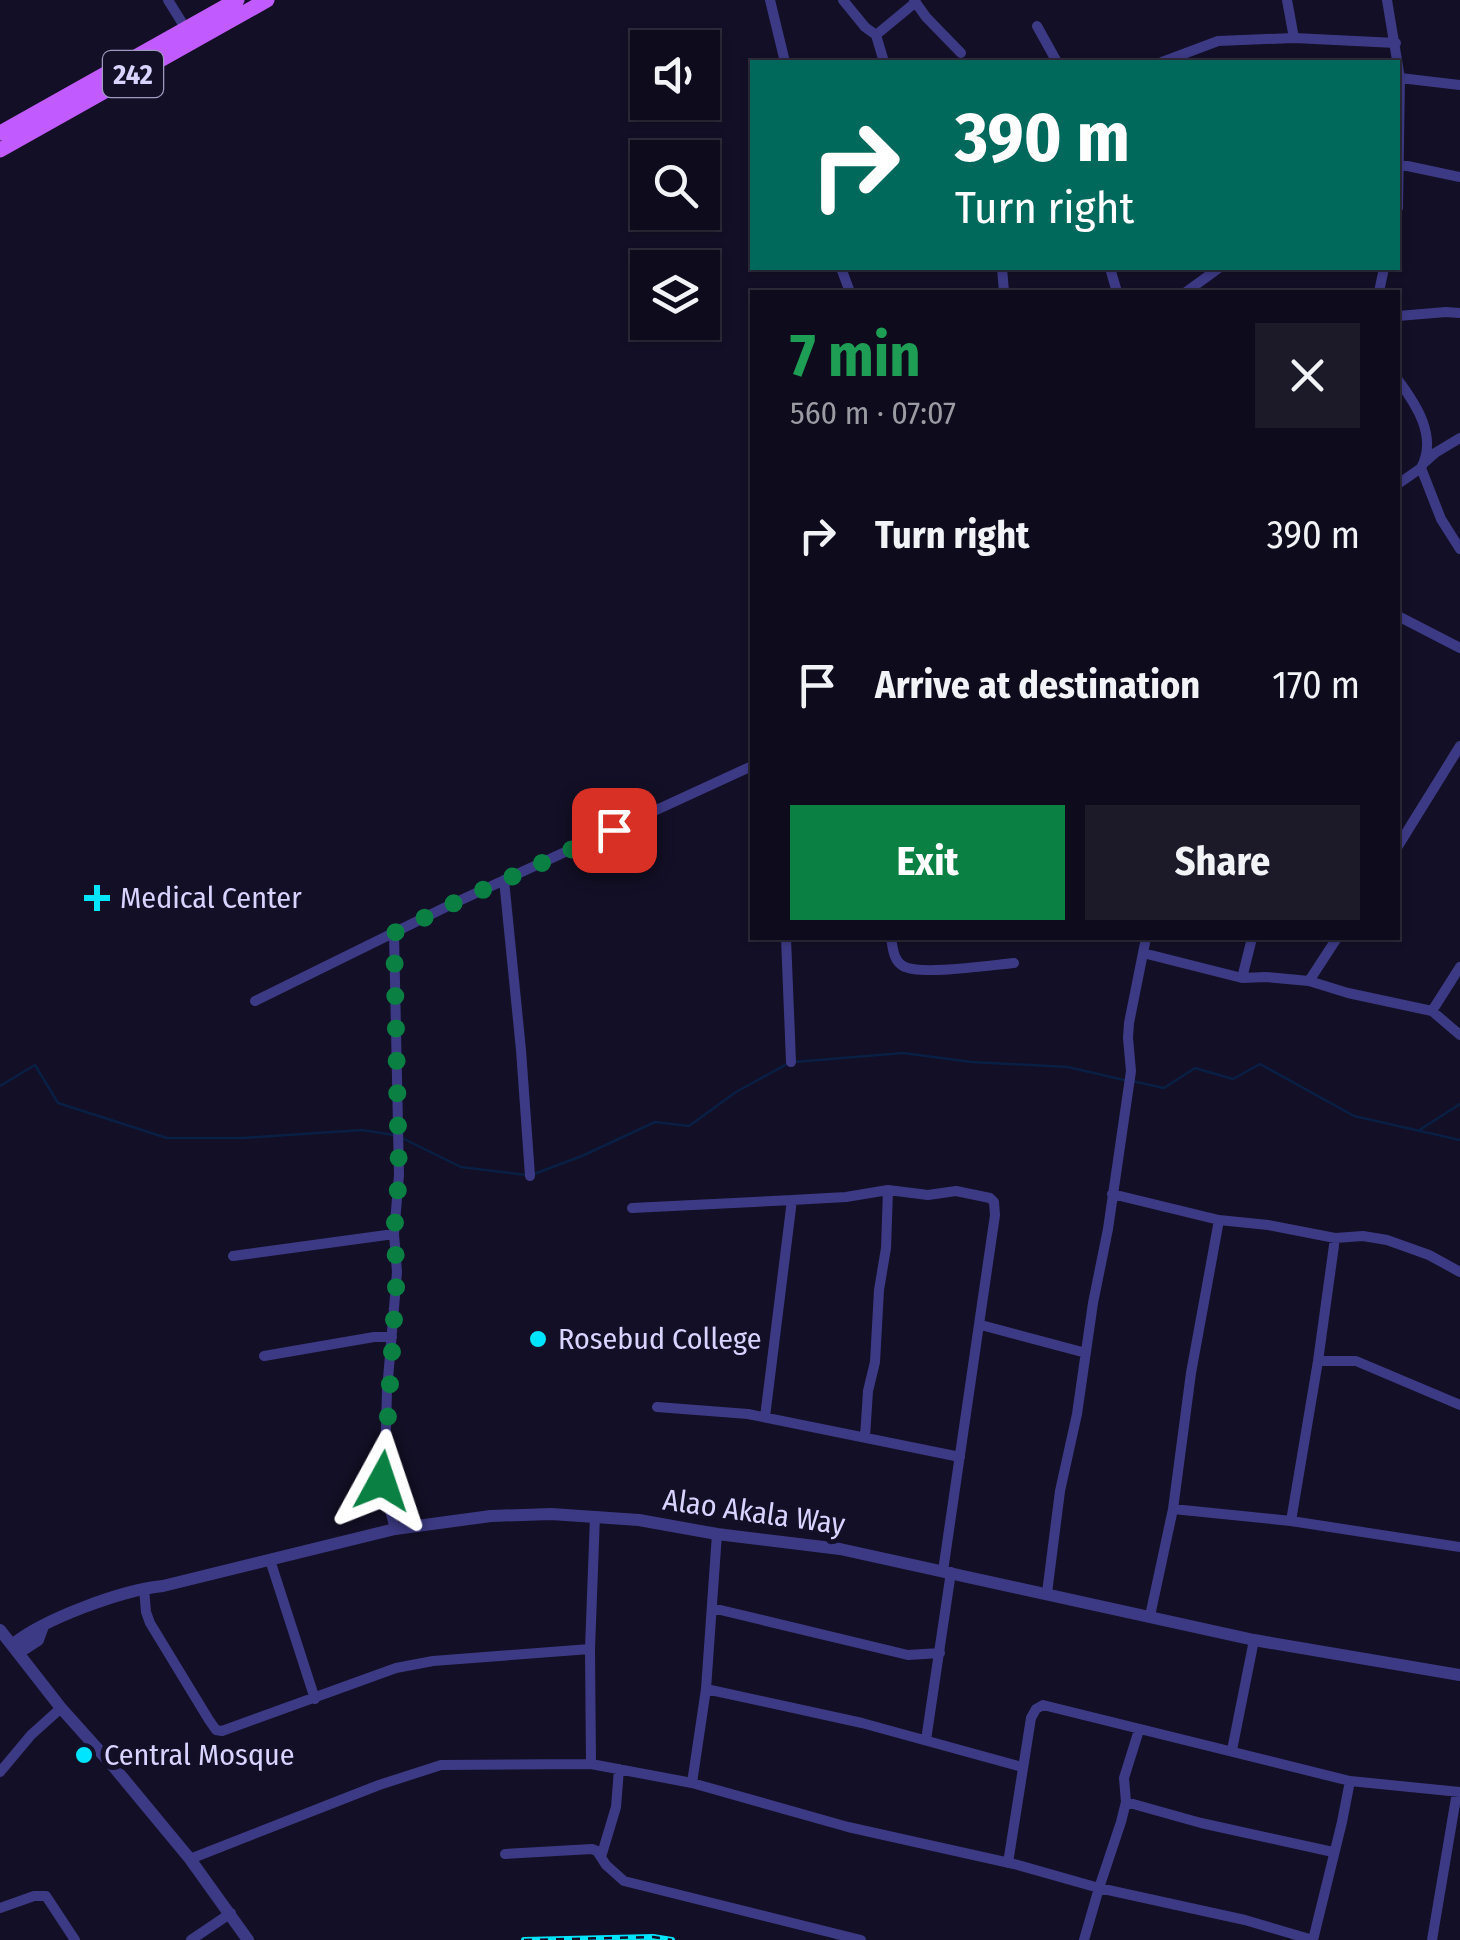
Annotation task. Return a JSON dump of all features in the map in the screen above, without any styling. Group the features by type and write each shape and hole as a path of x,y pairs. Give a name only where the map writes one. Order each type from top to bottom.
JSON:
{"main road":[{"path":"0,132 237,0"},
{"name":"242","path":"0,150 267,0"}],"street":[{"path":"168,0 186,29"},
{"path":"770,0 785,60"},
{"path":"843,0 876,35 883,60"},
{"path":"1287,0 1294,38"},
{"path":"1388,0 1398,60"},
{"path":"876,35 915,1 960,53"},
{"path":"1037,26 1056,60"},
{"path":"1172,60 1218,41 1294,38 1396,43"},
{"path":"1400,78 1460,85"},
{"path":"1400,164 1460,177"},
{"path":"1188,290 1206,272"},
{"path":"1400,316 1460,313"},
{"path":"1400,383 1426,426 1423,465 1440,519 1460,549"},
{"path":"1400,482 1460,438"},
{"path":"1400,619 1460,648"},
{"path":"1400,843 1460,746"},
{"path":"255,1001 750,767"},
{"path":"504,880 530,1176"},
{"path":"394,933 397,1272 382,1481 395,1529"},
{"path":"786,940 791,1062"},
{"path":"892,940 895,957 909,968 1014,963"},
{"path":"1048,1593 1060,1491 1108,1228 1131,1072 1129,1023 1146,940"},
{"path":"1242,978 1252,940"},
{"path":"1309,981 1336,940"},
{"path":"1144,953 1242,978 1309,981 1348,994 1432,1012 1460,1035"},
{"path":"1432,1012 1460,967"},
{"path":"865,1437 886,1248 888,1190"},
{"path":"632,1208 846,1197 888,1190 928,1194 970,1192 994,1202 996,1215 960,1457 940,1653 926,1740"},
{"path":"1112,1194 1219,1220 1334,1238 1363,1236 1388,1240 1460,1272"},
{"path":"764,1418 792,1200"},
{"path":"1150,1616 1173,1508 1191,1373 1219,1220"},
{"path":"233,1256 394,1234"},
{"path":"1291,1521 1334,1238"},
{"path":"981,1325 1086,1352"},
{"path":"264,1356 392,1337"},
{"path":"1318,1361 1356,1361 1460,1405"},
{"path":"657,1407 748,1414 960,1457"},
{"path":"1173,1508 1291,1521 1460,1547"},
{"name":"Alao Akala Way","path":"15,1649 29,1640 38,1640 44,1624 144,1588 395,1529 491,1516 595,1516 840,1549 1254,1640 1460,1675"},
{"path":"591,1764 595,1516"},
{"path":"692,1784 706,1689 717,1534"},
{"path":"270,1560 315,1699"},
{"path":"144,1588 150,1623 216,1730 222,1732 396,1668 433,1660 590,1650"},
{"path":"712,1608 908,1655 940,1653"},
{"path":"0,1630 29,1640 29,1667"},
{"path":"0,1630 190,1859 248,1940"},
{"path":"1232,1750 1254,1640"},
{"path":"706,1689 862,1723 1022,1767"},
{"path":"1008,1863 1031,1718 1044,1705 1059,1707 1350,1781 1458,1792 1432,1940"},
{"path":"0,1772 61,1708"},
{"path":"1084,1940 1126,1802 1124,1778 1139,1730"},
{"path":"190,1859 379,1785 441,1765 591,1764 692,1784 1313,1940 1350,1781"},
{"path":"601,1857 616,1807 619,1769"},
{"path":"1126,1802 1201,1824 1333,1852"},
{"path":"505,1854 597,1850 624,1882 861,1940"},
{"path":"0,1908 34,1896 46,1896 76,1940"},
{"path":"192,1940 231,1913"}],"waterway":[{"path":"794,1062 903,1053 972,1062 1068,1067 1124,1080"},
{"path":"534,1174 655,1122 689,1126 736,1092 787,1064"},
{"path":"1132,1081 1164,1088 1195,1068 1233,1079 1260,1064 1354,1116 1460,1140"},
{"path":"0,1086 35,1065 58,1103 167,1138 243,1138 362,1130 394,1135"},
{"path":"1418,1131 1460,1104"},
{"path":"402,1138 461,1167 526,1175"}],"railway":[{"path":"524,1940 672,1940"}],"place":[{"name":"Medical Center","path":"97,898"},
{"name":"Rosebud College","path":"538,1339"},
{"name":"Central Mosque","path":"84,1755"}],"route":[{"path":"382,1481 397,1272 394,933 614,830"}]}
